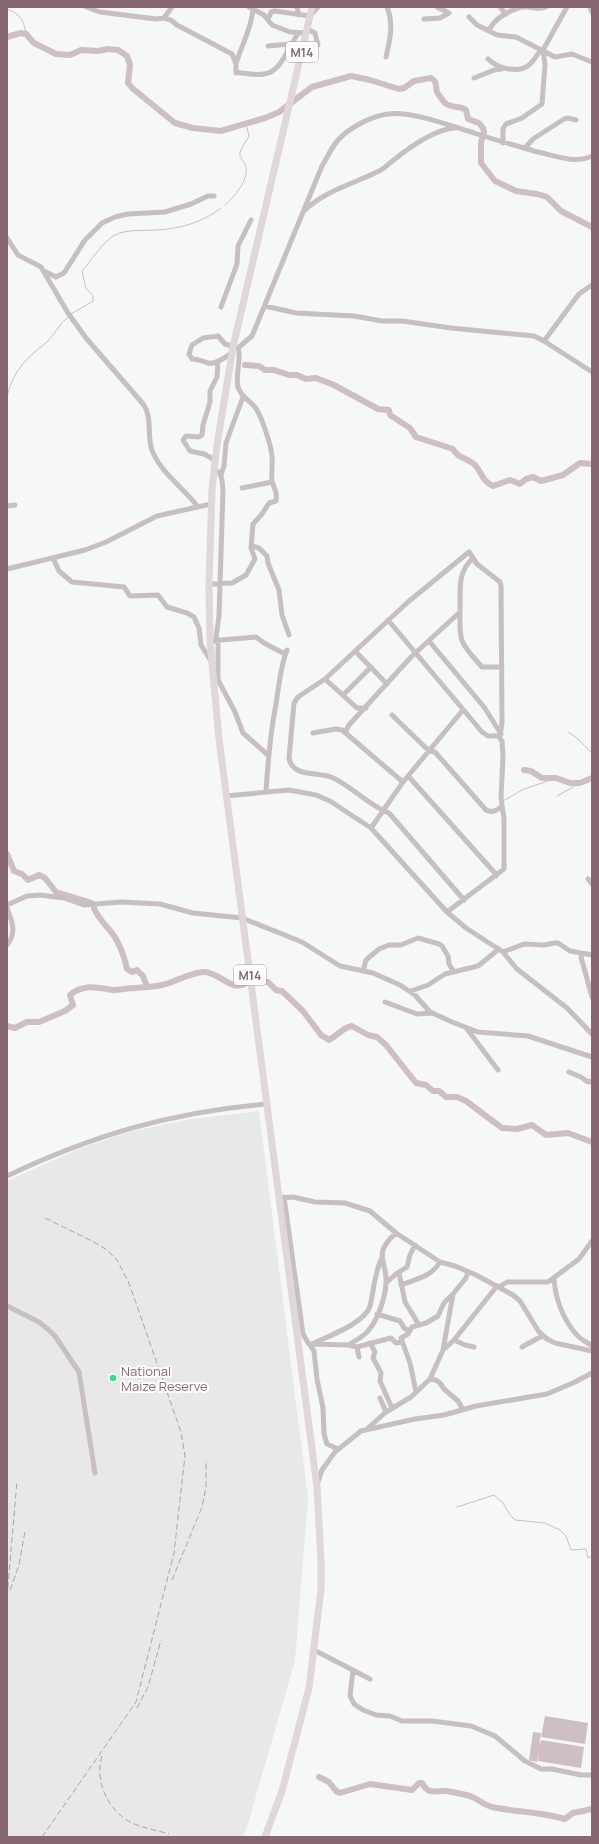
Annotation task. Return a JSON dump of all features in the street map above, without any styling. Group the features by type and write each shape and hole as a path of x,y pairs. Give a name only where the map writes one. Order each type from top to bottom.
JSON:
{"highway":[{"name":"M14","path":"265,1837 282,1791 309,1688 321,1568 317,1487 281,1197 267,1104 226,796 212,662 209,584 211,504 215,460 234,349 312,7"}],"street":[{"path":"86,7 100,12 132,17 146,19 164,18 171,20 177,25 232,54 236,64"},
{"path":"164,18 172,7"},
{"path":"297,7 299,15"},
{"path":"266,18 269,17 271,12 275,11 310,16 318,7"},
{"path":"386,57 391,29 390,13 387,7"},
{"path":"424,19 440,18 449,13 436,7"},
{"path":"500,7 506,14"},
{"path":"489,30 492,24 506,14 523,8 537,9 546,7"},
{"path":"488,58 495,65 507,68 516,69 527,66 542,50 556,29 567,7"},
{"path":"590,7 592,12"},
{"path":"251,8 266,18 272,25 298,34"},
{"path":"251,8 250,28 241,46 236,64 236,73 246,72 251,74 265,74 273,70 279,65 290,44 298,34 306,31 314,32 318,45"},
{"path":"469,17 478,25 500,36 516,37 555,56 572,54 592,62"},
{"path":"268,46 290,44"},
{"path":"503,143 504,129 507,122 519,120 542,104 545,64 542,50"},
{"path":"474,78 494,70 507,68"},
{"path":"209,584 220,585 232,583 246,575 255,559 252,546 254,524 269,503 276,501 277,491 272,482 272,458 268,439 256,408 243,397 238,383 240,352 234,349 225,344 221,337 215,335 197,341 190,349 189,354 192,359 200,359 212,363 218,361 234,349 252,336 322,166 340,137 359,125 376,117 394,113 457,128 503,143 564,159 581,159 592,156"},
{"path":"525,148 533,139 550,126 568,118 576,120"},
{"path":"303,212 320,198 386,167 410,148 431,135 448,128 457,128"},
{"path":"7,238 18,255 36,263 56,277 64,273 85,240 98,226 110,219 128,214 165,212 191,204 208,196 214,196"},
{"path":"221,306 237,264 238,246 251,220"},
{"path":"44,270 68,313 86,338 144,405 148,416 151,445 154,455 169,477 198,507"},
{"path":"544,341 579,294 592,285"},
{"path":"265,306 296,313 354,316 382,321 402,321 451,328 534,336 592,372"},
{"path":"215,460 204,454 190,451 183,440 186,436 199,437 202,435 204,420 210,402 210,391 217,377 218,361"},
{"path":"218,681 218,641 216,637 219,624 223,490 221,475 224,466 226,443 243,397"},
{"path":"214,470 221,475"},
{"path":"242,488 272,482"},
{"path":"7,569 25,566 85,550 106,542 157,516 211,504"},
{"path":"7,506 15,505"},
{"path":"252,546 259,548 267,556 268,563 278,590 282,615 289,635"},
{"path":"464,900 389,813 382,812 340,782 325,776 300,772 293,767 290,762 290,732 294,703 298,697 325,679 388,620 469,552 478,564 501,584 502,667 500,736"},
{"path":"53,558 59,571 72,582 124,587 130,596 158,595 168,607 191,614 197,623 203,649 212,662"},
{"path":"473,558 464,566 461,579 460,634 462,644 482,667 502,667"},
{"path":"346,734 346,729 349,725 387,684 416,653 460,612"},
{"path":"388,620 463,710 485,734 500,736"},
{"path":"210,641 256,637 264,643 286,652 272,721 266,791"},
{"path":"429,641 484,708 502,741 504,869 448,912"},
{"path":"355,650 387,684"},
{"path":"342,694 371,667"},
{"path":"213,670 227,696 245,736 268,755"},
{"path":"325,679 357,708 358,714 356,718"},
{"path":"357,708 366,708"},
{"path":"371,828 403,782 409,777 429,750 463,710"},
{"path":"392,715 429,750 435,752 443,759 486,810 498,811 502,806"},
{"path":"313,733 337,729 349,725"},
{"path":"337,729 346,734 403,782"},
{"path":"409,777 496,876"},
{"path":"226,796 266,791 290,790 330,801 371,828 448,912 466,928 501,950 517,969 567,1008 592,1034"},
{"path":"588,879 592,884"},
{"path":"7,905 27,896 40,895 64,898 84,904 121,902 160,904 193,912 242,918 302,942 340,966 378,975 411,991 433,1013 467,1028 478,1032 528,1036 592,1057"},
{"path":"7,908 13,928 11,939 7,945"},
{"path":"363,971 366,960 379,949 389,945 401,945 418,938 442,946 448,956 448,964 454,972"},
{"path":"411,991 428,985 445,974 478,966 501,950 524,944 544,945 558,943 566,949 582,954 591,954"},
{"path":"582,954 581,957 592,997"},
{"path":"385,1002 417,1014 433,1013"},
{"path":"467,1028 498,1070"},
{"path":"569,1072 588,1082 592,1081"},
{"path":"7,1176 79,1145 146,1123 202,1111 267,1104"},
{"path":"338,1449 327,1444 324,1434 323,1408 317,1378 314,1351 306,1342 303,1334 281,1197 293,1196 314,1202 345,1203 362,1208 376,1216 396,1233 440,1262 468,1272 514,1295 520,1301 542,1336 555,1343 592,1351"},
{"path":"312,1344 364,1316 369,1306 377,1267 382,1258 385,1245 396,1233"},
{"path":"443,1350 454,1340 498,1287 507,1282 544,1283 554,1278 579,1259 592,1241"},
{"path":"386,1283 407,1267 410,1255 415,1245"},
{"path":"348,1345 369,1330 377,1314 386,1283 382,1258"},
{"path":"401,1285 429,1274 435,1270 440,1262"},
{"path":"416,1392 410,1363 401,1338 412,1327 426,1323 438,1316 444,1303 466,1278 468,1272"},
{"path":"399,1273 405,1302 418,1325"},
{"path":"554,1278 558,1301 566,1319 578,1336 592,1346"},
{"path":"317,1487 322,1470 338,1449 352,1437 368,1428 386,1412 416,1392 430,1379 443,1350 453,1294"},
{"path":"7,1306 39,1322 49,1330 55,1336 79,1372 95,1473"},
{"path":"377,1314 400,1320 404,1328 409,1331"},
{"path":"522,1347 542,1336"},
{"path":"298,1337 312,1344 348,1345 357,1347 391,1338 396,1343 402,1342"},
{"path":"454,1340 465,1345 474,1346"},
{"path":"370,1343 375,1352 374,1358 381,1373 380,1382 392,1408"},
{"path":"357,1347 359,1357"},
{"path":"368,1428 547,1394 592,1373"},
{"path":"430,1379 436,1380 440,1383 444,1390 456,1398 463,1410"},
{"path":"380,1398 386,1412"},
{"path":"314,1650 370,1679"},
{"path":"353,1670 350,1696 354,1704 363,1710 376,1715 390,1716 402,1721 432,1721 471,1726 495,1736 525,1761 541,1769 552,1769 581,1775 592,1775"}],"shaded area":[{"path":"259,1111 308,1498 295,1661 247,1827 242,1837 7,1837 7,1181 79,1149 129,1132 185,1120"},
{"path":"545,1716 588,1723 585,1744 541,1737"},
{"path":"533,1732 541,1733 539,1747 541,1740 584,1747 581,1768 538,1761 539,1752 537,1762 529,1760"}],"waterway":[{"path":"7,9 21,18 26,34"},
{"path":"7,37 21,33 26,34 34,43 56,54 70,55 81,50 118,50 127,56 130,65 128,83 132,88 175,123 193,128 221,131 265,118 279,112 312,87 351,76 399,89 404,88 414,81 431,78 435,81 437,92 445,103 450,106 466,110 468,119 479,123 483,128 484,132 481,143 481,163 495,181 516,191 547,197 561,211 592,227"},
{"path":"225,205 237,192 246,175 245,164 240,155 249,136 246,124"},
{"path":"71,314 93,301 93,296 86,288 82,271 110,238 124,232 181,227 206,218 221,208"},
{"path":"7,397 11,383 17,371 48,341 62,322 68,317"},
{"path":"245,365 259,366 265,370 274,370 289,375 297,375 306,379 316,378 334,385 378,409 389,410 390,415 410,428 416,437 453,449 460,457 475,465 485,480 493,486 510,480 520,484 526,479 533,477 541,481 563,475 580,463 592,464"},
{"path":"568,732 577,738 592,753"},
{"path":"524,770 531,771 542,778 556,778 570,783 580,783 592,778"},
{"path":"503,801 522,790 556,778"},
{"path":"557,796 580,783"},
{"path":"7,854 14,871 22,874 28,880 39,875 45,878 56,892 92,903"},
{"path":"94,908 120,946 127,969 132,972 137,970 143,976 147,987"},
{"path":"7,1026 15,1028 27,1022 39,1022 65,1011 73,1005 70,995 80,989 91,987 113,990 155,986 167,984 200,972 211,973 231,984 241,985 247,983"},
{"path":"255,982 268,982 276,990 282,991 303,1011 321,1035 329,1040 343,1030 352,1026 368,1035 377,1037 386,1045 416,1083 426,1085 433,1091 439,1091 446,1097 457,1097 466,1101 502,1128 517,1129 532,1125 546,1135 568,1133 592,1142"},
{"path":"457,1507 494,1495 503,1503 510,1515 515,1520 545,1523 560,1530 566,1536 571,1550 586,1549 588,1558 592,1556"},
{"path":"319,1777 329,1782 336,1791 340,1793 370,1784 412,1790 419,1783 422,1783 427,1790 433,1792 446,1791 470,1796 492,1807 565,1819 573,1813 592,1809"}],"railway":[{"path":"42,1837 136,1702 174,1553 185,1456 181,1432 128,1281 117,1260 107,1250 92,1241 45,1218"},
{"path":"172,1580 202,1507 206,1487 206,1460"},
{"path":"7,1597 17,1481"},
{"path":"7,1493 7,1522"},
{"path":"10,1590 19,1565 25,1531"},
{"path":"137,1708 148,1687 161,1640"},
{"path":"102,1756 100,1766 102,1785 109,1802 115,1810 130,1822 169,1834"}],"place":[{"name":"National Maize Reserve","path":"113,1378"}]}
